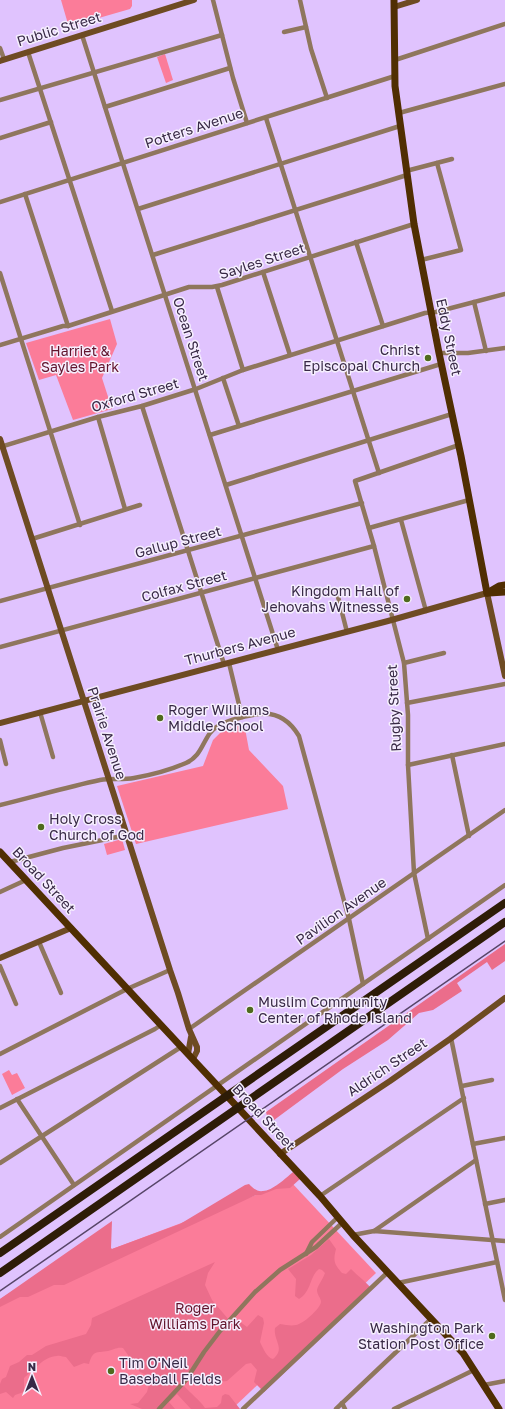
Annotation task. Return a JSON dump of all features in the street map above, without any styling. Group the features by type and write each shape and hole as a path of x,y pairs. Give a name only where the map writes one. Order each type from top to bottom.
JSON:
{"highway":[{"path":"0,1253 505,903"},
{"path":"0,1272 505,922"}],"main road":[{"name":"Eddy Street","path":"394,4 395,76 398,112 414,224 441,364 459,445 487,593"},
{"name":"Thurbers Avenue","path":"487,593 499,586 505,585"},
{"name":"Thurbers Avenue","path":"487,593 505,592"},
{"name":"Broad Street","path":"0,852 253,1123 320,1196 353,1235 463,1353 499,1409"}],"street":[{"name":"Public Street","path":"2,60 194,0"},
{"path":"213,0 230,68 247,123"},
{"path":"300,0 312,49 327,98"},
{"path":"394,4 417,0"},
{"path":"395,60 505,24"},
{"path":"284,32 306,27"},
{"name":"Ocean Street","path":"82,35 278,650"},
{"path":"0,100 222,35"},
{"path":"0,48 2,60"},
{"path":"28,52 41,88 112,311"},
{"path":"105,107 230,68"},
{"name":"Potters Avenue","path":"0,202 395,76"},
{"path":"398,112 505,84"},
{"path":"266,118 379,473 459,445"},
{"path":"0,138 51,122"},
{"path":"138,209 400,126"},
{"path":"152,255 452,159"},
{"path":"421,260 462,250 437,163"},
{"path":"25,194 68,326"},
{"name":"Sayles Street","path":"0,345 63,326 68,326 189,287 217,287 414,224"},
{"path":"356,242 383,326"},
{"path":"263,272 290,355"},
{"path":"0,273 80,524"},
{"path":"217,287 243,370"},
{"name":"Oxford Street","path":"1,447 50,431 142,406 196,389 243,370 383,326 431,312 505,294"},
{"path":"474,302 486,351"},
{"path":"439,353 486,351 505,348"},
{"path":"210,436 441,364"},
{"path":"223,378 239,426"},
{"path":"142,406 242,717"},
{"path":"226,485 452,414"},
{"path":"98,417 125,510"},
{"name":"Prairie Avenue","path":"0,439 1,447 62,631 191,1036 197,1047 197,1052 193,1060"},
{"name":"Rugby Street","path":"379,473 355,481 374,546 404,663 414,873 428,939"},
{"path":"369,528 469,500"},
{"name":"Gallup Street","path":"0,601 362,503"},
{"path":"32,539 140,505"},
{"path":"401,520 426,611"},
{"name":"Colfax Street","path":"0,647 374,546"},
{"path":"337,593 347,632"},
{"name":"Thurbers Avenue","path":"0,722 393,620 487,593"},
{"name":"Eddy Street","path":"487,593 505,676"},
{"path":"404,663 444,653"},
{"path":"407,704 505,684"},
{"path":"40,712 53,757"},
{"path":"0,805 102,780 133,778 167,770 188,763 198,756 210,732 217,726 242,717 259,714 270,713 279,716 286,720 299,736 349,919 363,984"},
{"path":"0,740 6,764"},
{"path":"408,765 505,744"},
{"path":"452,755 469,836"},
{"name":"Pavilion Avenue","path":"189,1029 505,810"},
{"path":"10,862 63,848 127,835"},
{"path":"0,892 26,880"},
{"path":"0,1237 218,1087 505,885"},
{"path":"0,958 71,928"},
{"path":"39,942 61,993"},
{"path":"0,966 16,1004"},
{"path":"0,1054 127,989 170,970"},
{"name":"Aldrich Street","path":"280,1154 390,1081 505,998"},
{"path":"0,1108 161,1026"},
{"name":"Prairie Avenue","path":"188,1054 191,1036"},
{"path":"451,1038 505,1300"},
{"path":"0,1163 181,1047"},
{"path":"462,1086 492,1080"},
{"path":"320,1196 464,1098"},
{"path":"17,1099 74,1185"},
{"path":"473,1144 505,1138"},
{"path":"374,1231 476,1160"},
{"path":"485,1204 505,1200"},
{"path":"306,1254 312,1242 340,1220"},
{"path":"159,1409 182,1385 209,1345 244,1304 274,1275 319,1245 340,1220"},
{"path":"353,1235 374,1231 505,1241"},
{"path":"398,1283 497,1262"},
{"path":"243,1409 388,1272"},
{"path":"336,1409 431,1318"},
{"path":"394,1409 474,1370"},
{"path":"484,1385 505,1381"},
{"path":"342,1403 345,1409"}],"green space":[{"path":"61,0 132,0 132,6 130,9 71,26 68,24"},
{"path":"165,54 173,80 166,83 157,57"},
{"name":"Harriet & Sayles Park","path":"110,319 117,344 102,378 112,409 73,420 56,375 39,380 26,343"},
{"path":"244,723 249,750 283,786 288,809 136,844 117,786 203,766 213,740 224,729"},
{"path":"122,839 125,850 107,855 104,844"},
{"path":"505,944 505,961 492,970 487,962 457,983 462,991 433,1010 419,1013 388,1040 343,1069 270,1123 265,1123 268,1120 266,1112"},
{"path":"9,1070 12,1075 17,1073 25,1088 12,1095 2,1074"},
{"path":"293,1172 300,1179 290,1188 276,1189 261,1195 256,1195 64,1285 54,1285 28,1297 20,1297 0,1307 0,1299 112,1221 112,1249 180,1224 245,1185 249,1184 259,1191 267,1190 279,1184"},
{"name":"Roger Williams Park","path":"291,1182 376,1273 232,1409 0,1409 0,1299 32,1279"},
{"path":"329,1239 336,1249 335,1262 342,1273 346,1274 351,1269 372,1289 264,1392 254,1382 257,1370 251,1363 246,1364 227,1381 202,1384 191,1377 184,1386 205,1408 217,1407 221,1403 222,1396 225,1394 229,1395 240,1409 191,1409 177,1394 169,1402 175,1409 142,1409 130,1404 138,1403 147,1392 151,1377 140,1372 123,1348 98,1352 92,1356 89,1364 84,1363 74,1367 66,1357 59,1356 48,1358 24,1378 24,1392 15,1395 13,1398 6,1392 0,1394 0,1384 2,1379 6,1377 10,1366 19,1362 27,1355 32,1355 46,1346 86,1334 91,1325 92,1318 215,1262 208,1273 205,1285 212,1300 229,1320 235,1318 247,1327 258,1315 263,1318 264,1323 260,1342 267,1355 273,1359 279,1351 275,1328 280,1324 294,1325 303,1322 314,1312 321,1302 317,1290 325,1273 322,1270 319,1269 316,1272 306,1292 299,1299 295,1296 296,1279 288,1269 311,1255"}],"railway":[{"path":"0,1291 505,941"}],"place":[{"name":"Christ Episcopal Church","path":"428,358"},
{"name":"Kingdom Hall of Jehovahs Witnesses","path":"407,599"},
{"name":"Roger Williams Middle School","path":"160,718"},
{"name":"Holy Cross Church of God","path":"41,827"},
{"name":"Muslim Community Center of Rhode Island","path":"250,1010"},
{"name":"Washington Park Station Post Office","path":"492,1336"},
{"name":"Tim O'Neil Baseball Fields","path":"111,1371"}]}
